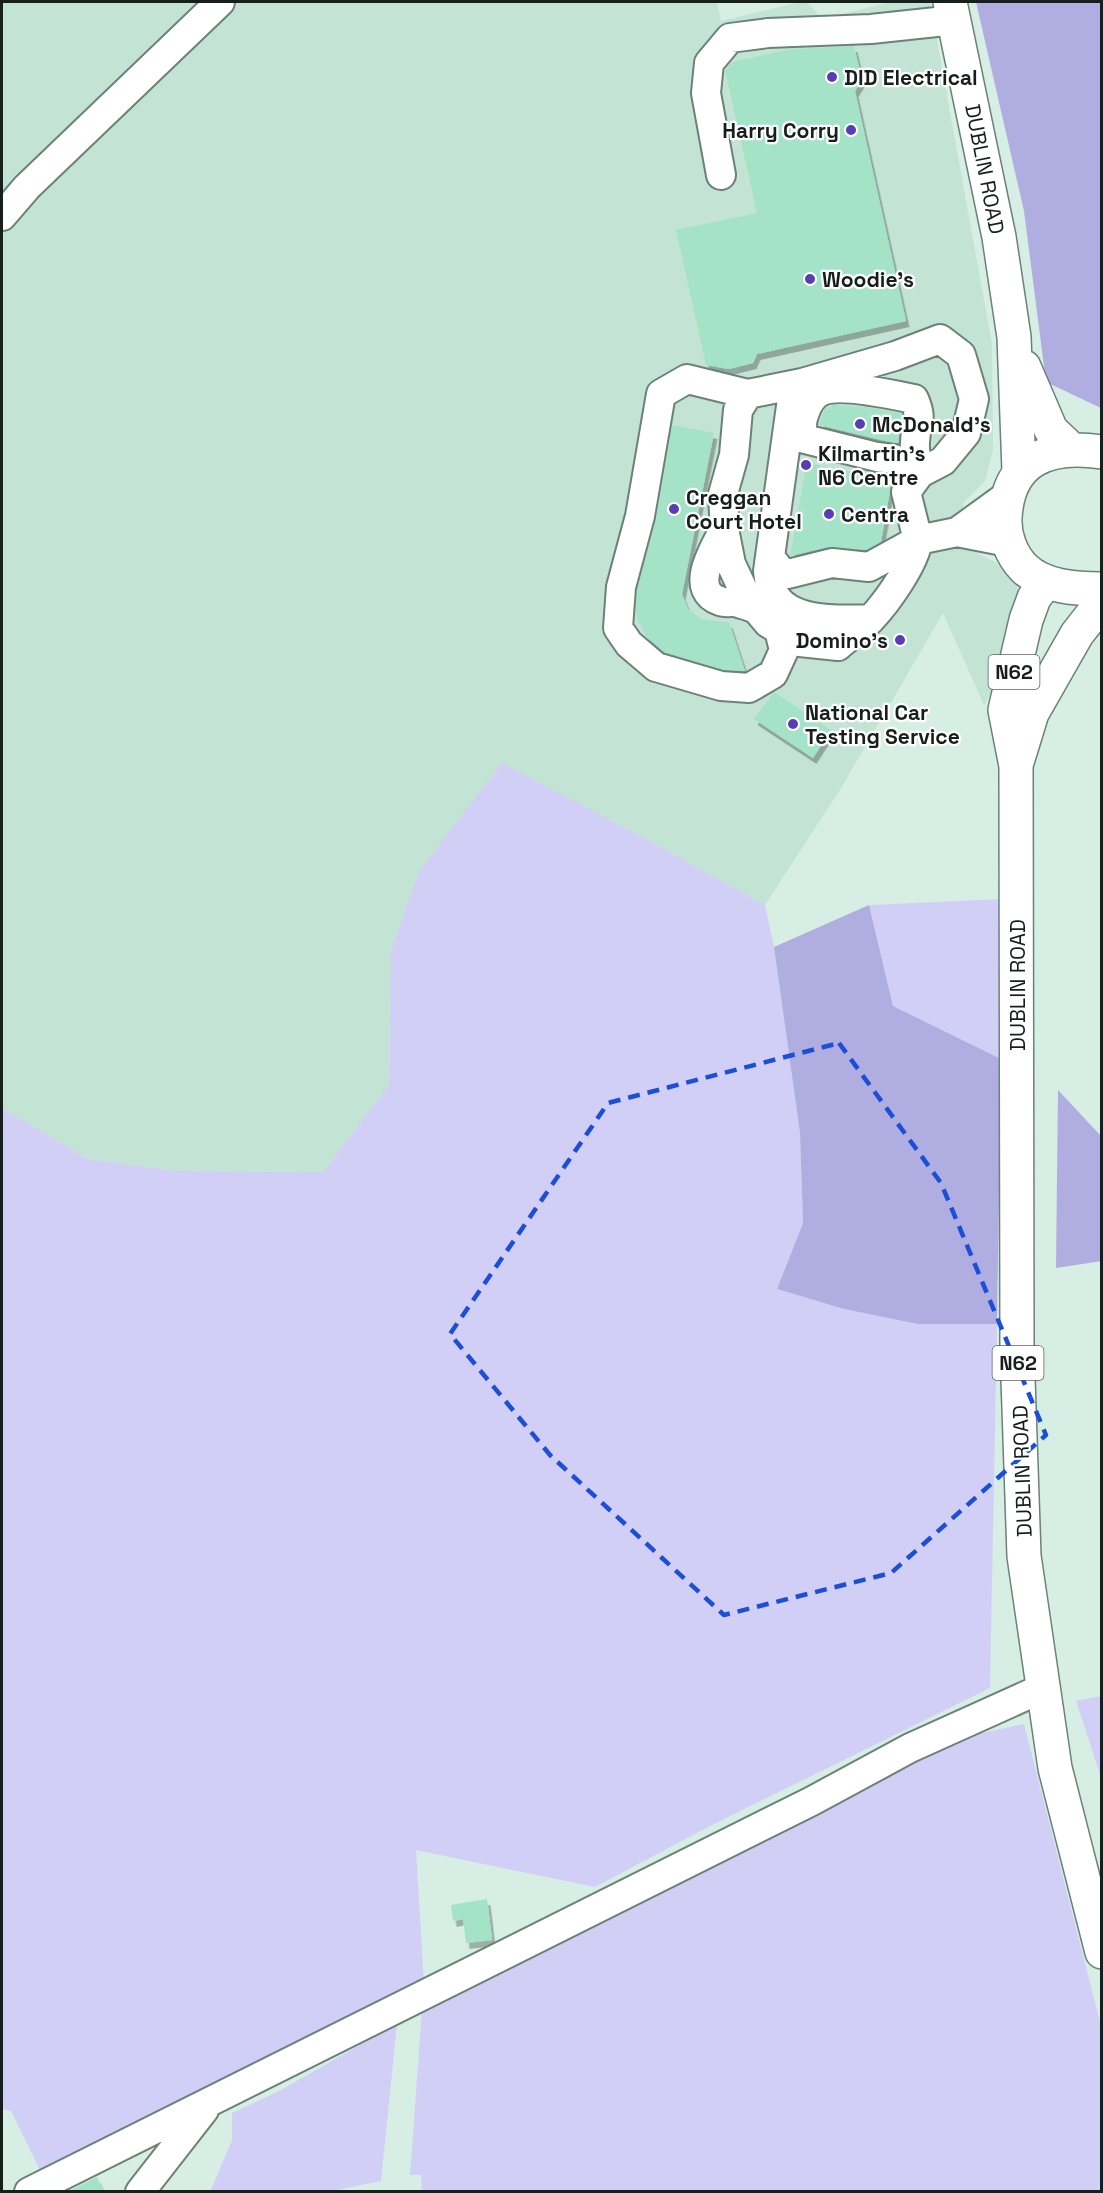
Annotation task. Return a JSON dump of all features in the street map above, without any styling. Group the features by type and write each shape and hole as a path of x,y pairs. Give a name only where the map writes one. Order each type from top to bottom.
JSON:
{"main road":[{"name":"DUBLIN ROAD","path":"952,11 999,237 1014,337 1013,483 1005,523 1008,542"},
{"name":"DUBLIN ROAD","path":"1014,337 1039,408 1051,430 1091,449"},
{"path":"1013,483 1036,460 1091,449"},
{"path":"1008,542 1023,568 1046,582 1086,589 1101,588"},
{"name":"DUBLIN ROAD","path":"1046,582 1034,598 1026,620 1005,710 1016,766 1018,1360 1024,1556 1055,1768 1101,1952"},
{"name":"DUBLIN ROAD","path":"1016,766 1032,713 1077,634 1101,602"}],"street":[{"path":"2,216 27,188 220,2"},
{"path":"721,175 706,93 709,63 730,38 768,33 871,29 952,11"},
{"path":"748,394 738,410 734,455 723,495 725,528 731,564 747,598 768,623 800,642 838,646 871,619 916,551 918,540 906,492 917,476 943,461 966,434 974,399 961,356 940,339 895,356 802,383 748,394 687,379 662,394 640,516 621,587 618,628 629,644 656,667 722,686 749,688 773,674 784,650 779,630"},
{"path":"802,383 793,398 770,557 768,571 772,591 787,607 801,614 837,620 871,619"},
{"path":"957,532 1013,483"},
{"path":"770,557 780,570 788,574 832,564 869,567 918,540 957,532 1008,542"},
{"path":"29,2192 812,1801 910,1748 1043,1688"},
{"path":"140,2192 208,2104"}],"highlighted area":[{"path":"839,1043 941,1183 1046,1435 891,1573 724,1615 550,1455 450,1334 608,1103"}],"shaded area":[{"path":"2,2 717,2 721,21 800,2 807,2 822,19 890,2 930,2 992,344 993,450 985,481 963,503 972,551 993,561 1010,577 1026,600 1005,670 984,705 943,613 841,788 765,905 635,833 501,764 391,951 389,1085 323,1172 177,1171 88,1159 2,1108"},
{"path":"976,2 1101,2 1101,408 1046,382 1024,211"},
{"path":"502,763 765,905 774,947 800,1133 803,1223 777,1289 844,1309 918,1324 997,1324 990,1688 712,1825 595,1887 416,1850 424,1985 42,2174 11,2111 2,2109 2,1108 88,1159 177,1171 323,1172 389,1085 391,951 419,872"},
{"path":"1003,899 1001,1059 893,1006 869,905"},
{"path":"869,905 893,1006 1001,1059 997,1324 918,1324 844,1309 777,1289 803,1223 800,1133 774,947"},
{"path":"1058,1090 1101,1136 1102,1261 1056,1268"},
{"path":"1102,1696 1101,1777 1076,1701"},
{"path":"1024,1724 1101,2026 1101,2191 422,2192 421,2175 410,2175 422,2010 692,1872 968,1736"},
{"path":"397,2024 381,2181 332,2191 210,2192 232,2140 232,2113 279,2091"}],"building":[{"path":"854,46 862,80 855,91 906,321 757,354 753,363 729,369 706,365 676,230 757,213 725,70 732,62 792,49"},
{"path":"833,405 902,413 898,444 819,425 824,410"},
{"name":"Creggan Court Hotel","path":"672,425 714,433 682,594 688,609 703,620 729,622 745,671 724,670 664,652 648,638 638,621 637,590 656,519"},
{"path":"807,463 855,473 859,470 884,474 891,485 881,542 866,550 828,547 790,556"},
{"name":"National Car Testing Service","path":"774,692 831,730 813,758 754,719"},
{"path":"487,1899 492,1940 466,1943 463,1919 453,1921 451,1905"},
{"path":"97,2177 104,2192 67,2192"}],"place":[{"name":"DID Electrical","path":"832,77"},
{"name":"Harry Corry","path":"851,130"},
{"name":"Woodie's","path":"810,279"},
{"name":"McDonald's","path":"860,424"},
{"name":"Kilmartin's N6 Centre","path":"806,465"},
{"name":"Creggan Court Hotel","path":"674,509"},
{"name":"Centra","path":"829,514"},
{"name":"Domino's","path":"900,640"},
{"name":"National Car Testing Service","path":"793,724"}]}
